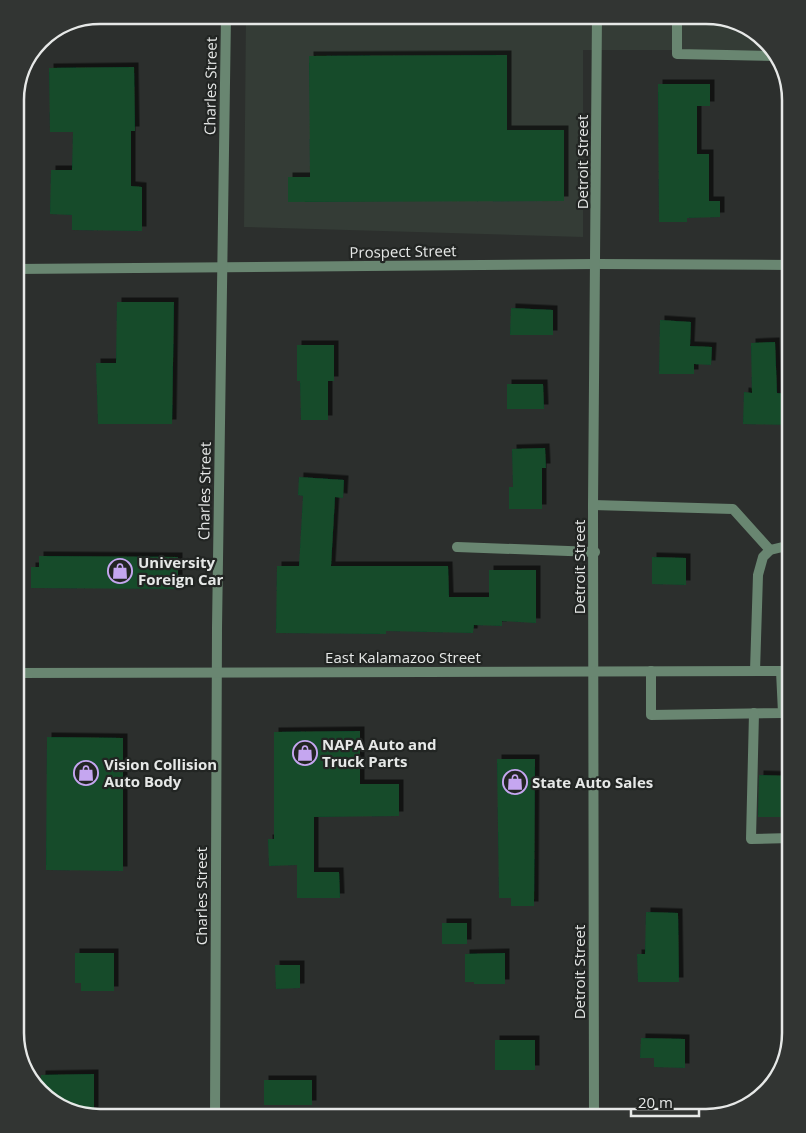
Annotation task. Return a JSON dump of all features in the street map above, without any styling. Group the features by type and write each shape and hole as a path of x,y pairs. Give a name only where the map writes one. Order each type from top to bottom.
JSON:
{"street":[{"name":"Charles Street","path":"215,1109 217,673 226,24"},
{"name":"Detroit Street","path":"594,1109 594,505 597,24"},
{"path":"677,24 677,54 769,56"},
{"name":"Prospect Street","path":"24,269 596,264 782,265"},
{"path":"594,505 733,509 770,550"},
{"path":"457,546 595,552"},
{"path":"755,671 758,575 763,557 770,550 782,547"},
{"path":"651,671 651,715 782,714"},
{"name":"East Kalamazoo Street","path":"24,673 782,671"},
{"path":"754,714 751,838 782,838"}],"shaded area":[{"path":"246,24 711,24 726,26 744,34 753,39 764,50 583,50 583,237 244,227"}],"building":[{"path":"507,55 507,130 564,130 564,201 288,202 288,177 310,177 309,56"},
{"path":"134,67 135,131 131,131 131,186 142,187 142,231 72,230 72,215 50,214 51,170 72,170 73,132 50,132 49,68"},
{"path":"658,84 710,84 710,106 697,106 697,154 709,154 709,201 720,201 720,217 687,218 687,222 659,222"},
{"path":"117,302 174,302 172,424 98,424 96,363 116,363"},
{"path":"511,308 553,310 553,335 510,335"},
{"path":"660,320 691,322 690,346 712,347 711,365 694,364 694,374 659,374"},
{"path":"775,342 777,393 782,393 782,425 743,424 744,392 752,393 751,343"},
{"path":"297,345 334,345 334,381 328,381 328,420 301,420 300,381 297,381"},
{"path":"507,384 543,384 544,409 507,409"},
{"path":"545,448 546,468 542,468 542,509 509,509 509,487 513,487 512,449"},
{"path":"299,477 344,480 343,498 335,497 331,566 448,566 449,597 489,597 489,570 536,570 536,623 502,621 502,626 474,625 473,633 386,631 386,634 276,633 277,566 299,566 303,496 298,495"},
{"path":"39,556 178,557 178,589 31,588 31,567 39,567"},
{"path":"652,557 686,558 686,585 652,584"},
{"path":"360,731 360,784 399,784 399,816 314,817 314,872 339,872 340,898 297,898 297,865 269,866 268,839 274,839 274,732"},
{"path":"47,737 123,738 123,871 46,870"},
{"path":"497,759 535,759 534,906 511,906 511,898 499,898"},
{"path":"759,775 782,776 782,817 758,817"},
{"path":"646,912 678,913 679,982 638,982 637,954 645,954"},
{"path":"442,923 467,923 467,944 442,944"},
{"path":"75,953 114,953 114,991 81,991 81,983 75,983"},
{"path":"505,953 505,984 474,984 474,982 465,982 465,954"},
{"path":"275,965 300,965 300,988 276,989"},
{"path":"641,1038 685,1039 685,1068 654,1067 654,1058 640,1058"},
{"path":"495,1040 535,1040 535,1070 495,1070"},
{"path":"94,1074 94,1109 75,1105 57,1096 41,1082 41,1075"},
{"path":"264,1080 312,1080 312,1105 264,1105"}],"place":[{"name":"University Foreign Car","path":"120,571"},
{"name":"NAPA Auto and Truck Parts","path":"305,753"},
{"name":"Vision Collision Auto Body","path":"86,773"},
{"name":"State Auto Sales","path":"515,782"}]}
